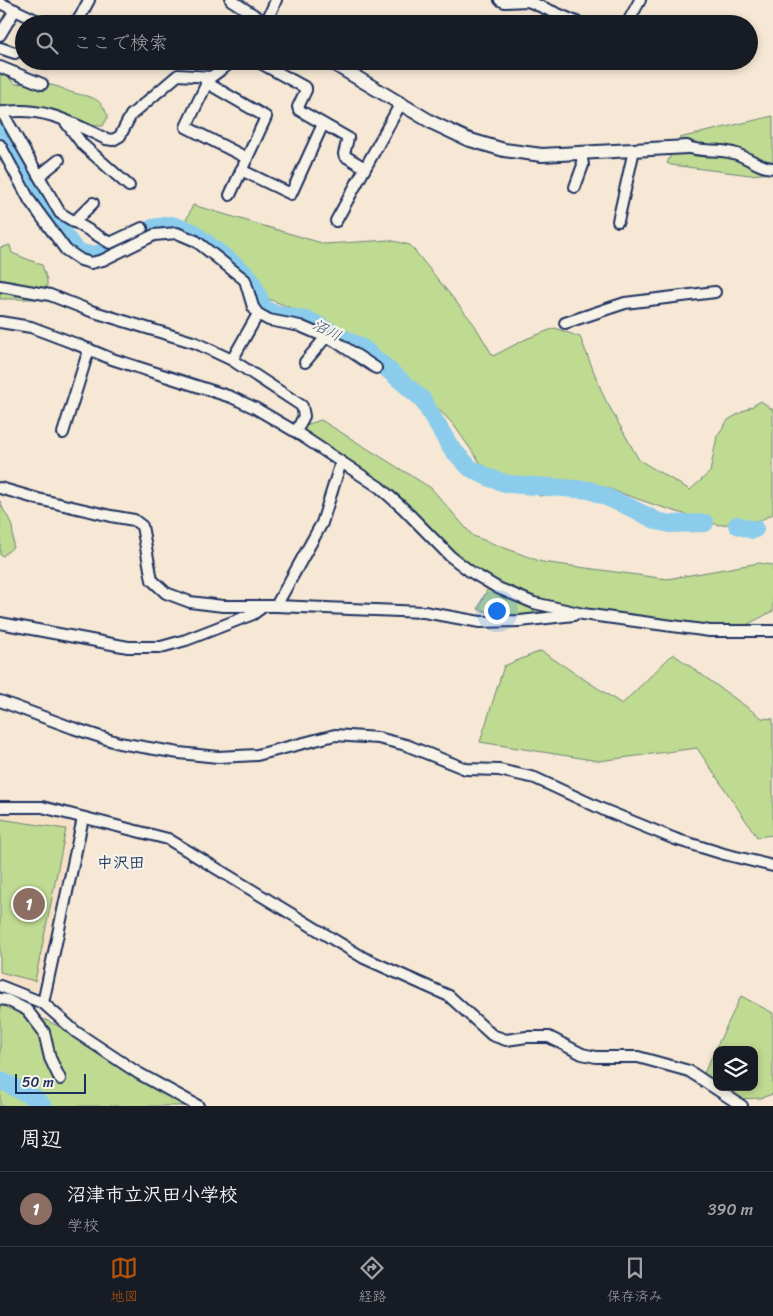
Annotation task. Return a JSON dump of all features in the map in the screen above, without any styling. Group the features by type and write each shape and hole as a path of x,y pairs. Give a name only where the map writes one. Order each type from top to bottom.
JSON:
{"street":[{"path":"81,15 89,0"},
{"path":"231,0 254,15"},
{"path":"270,15 276,0"},
{"path":"500,0 505,2 529,0 562,15"},
{"path":"632,15 640,0"},
{"path":"0,3 25,15"},
{"path":"0,35 15,10"},
{"path":"0,48 15,53"},
{"path":"0,67 42,84"},
{"path":"221,70 205,80 186,127 247,158"},
{"path":"273,70 306,88 298,107 300,110 348,138 345,156 365,168"},
{"path":"344,70 433,123 467,139 504,150 542,155 687,147 700,151 734,153 767,168 773,168"},
{"path":"142,228 110,244 60,213 1,112 26,110 62,117 106,139 113,140 120,136 131,115 178,75 205,80 266,118 230,195"},
{"path":"336,221 401,103"},
{"path":"62,117 83,145 130,186"},
{"path":"241,170 291,194 323,124"},
{"path":"0,145 30,201 66,250 81,260 91,263 103,260 154,235 177,233 196,241 246,280 253,306 258,314 269,320 300,326 335,341 376,368"},
{"path":"618,221 634,150"},
{"path":"575,187 583,165 581,153"},
{"path":"39,176 59,160"},
{"path":"74,222 93,202"},
{"path":"0,286 50,295 91,311 196,343 232,360 302,406 304,416 296,432"},
{"path":"565,323 625,303 715,292"},
{"path":"232,360 258,314"},
{"path":"0,322 32,327 112,359 231,397 255,408 296,432 380,488 403,508 450,556 470,572 498,588 534,603 583,614 710,631 773,631"},
{"path":"305,362 326,337"},
{"path":"63,433 89,349"},
{"path":"276,606 322,522 341,462"},
{"path":"0,488 38,499 134,520 142,526 152,580 166,593 190,602 223,606 276,606 424,612 480,622 520,622 583,614"},
{"path":"0,623 128,647 161,647 186,640 253,614 264,606"},
{"path":"0,701 120,744 218,757 257,755 335,735 378,738 413,747 466,769 499,770 536,778 604,810 675,839 773,866"},
{"path":"0,807 42,807 168,839 364,958 449,996 492,1036 506,1040 527,1037 549,1037 582,1054 596,1057 638,1057 688,1071 742,1106"},
{"path":"43,1003 84,818"},
{"path":"0,986 43,1003 76,1032 138,1073 198,1106"},
{"path":"0,999 7,1000 27,1010 44,1032 50,1058 60,1079"}],"shaded area":[{"path":"12,811 69,821 73,828 40,988 34,991 0,979 0,812"}],"green space":[{"path":"0,68 15,84 35,83 50,85 95,99 102,105 108,116 103,126 66,123 0,111"},
{"path":"773,116 773,173 750,175 667,163 679,138"},
{"path":"193,205 325,244 389,240 410,245 474,324 493,356 526,339 555,328 580,337 604,397 639,460 690,490 710,472 717,436 728,420 761,401 773,410 773,514 761,520 719,525 598,485 540,496 481,464 453,424 389,359 291,308 264,297 218,243 182,229"},
{"path":"10,245 12,253 42,265 47,280 47,299 0,299 0,248"},
{"path":"321,420 431,488 473,536 542,562 667,579 759,563 773,565 773,611 733,632 576,612 502,616 478,609 490,584 453,565 399,495 299,427"},
{"path":"0,501 11,522 13,533 13,547 3,556 0,555"},
{"path":"541,651 622,704 673,654 762,718 773,719 773,835 757,837 697,748 599,761 480,742 504,666"},
{"path":"0,819 66,829 35,981 0,972"},
{"path":"0,994 22,999 27,1011 62,1028 191,1106 0,1106"},
{"path":"741,996 773,1013 773,1094 761,1098 735,1099 724,1091 758,1091 758,1046 717,1046"},
{"path":"713,1054 713,1082 703,1075"}],"waterway":[{"name":"沼川","path":"0,124 13,139 37,199 77,252 92,255 102,253 153,228 172,225 191,231 250,278 264,309 273,313 310,321 364,349 422,399 451,448 470,468 508,484 590,490 657,521 670,524 705,523"},
{"name":"沼川","path":"737,525 752,530 755,529"},
{"path":"0,1080 35,1098 43,1106"}],"place":[{"name":"沼津市立沢田小学校","path":"29,904"}],"district":[{"name":"中沢田","path":"121,862"}]}
